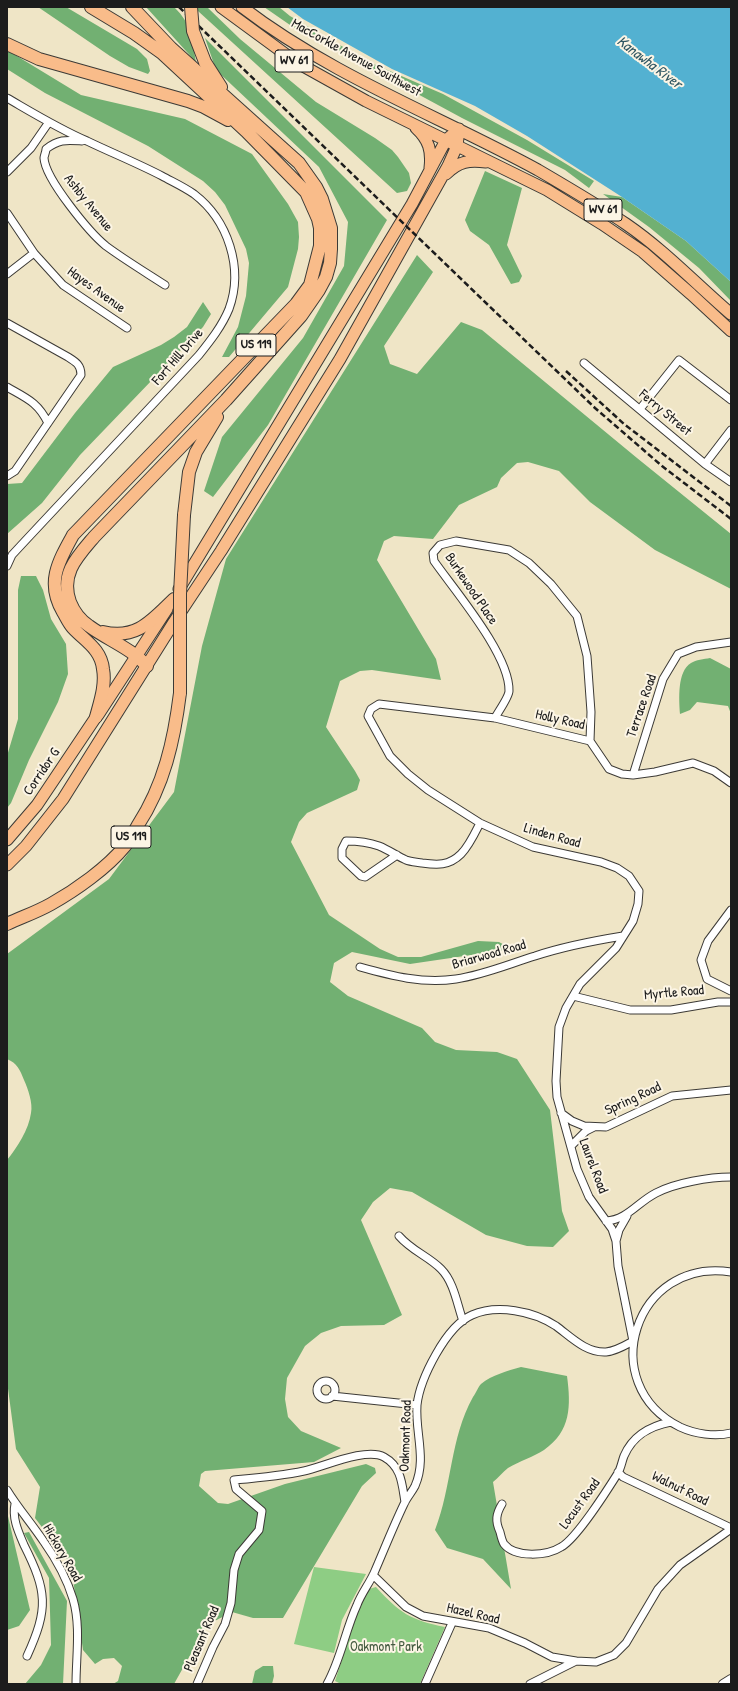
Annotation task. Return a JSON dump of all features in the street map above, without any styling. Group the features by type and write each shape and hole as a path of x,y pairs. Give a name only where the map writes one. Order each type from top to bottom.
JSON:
{"highway":[{"path":"91,7 134,33 162,53 249,126"},
{"path":"132,7 249,126"},
{"name":"US 119","path":"96,717 102,692 103,668 94,647 72,627 61,609 55,595 55,572 63,552 73,535 296,304 310,285 320,246 320,228 315,209 306,192 249,126 217,82 205,62 193,31 192,7"},
{"name":"US 119","path":"7,44 39,59 193,103 225,118 249,126 299,163 316,187 329,219 331,228 330,264 319,290 301,316 226,400 196,452 189,472 184,514 180,594 180,693 176,728 168,762 160,785 145,815 125,846 98,873 51,904 7,924"},
{"path":"147,666 80,620 69,598 66,585 69,572 77,556 94,537 226,400"},
{"path":"96,631 118,634 135,631 150,623 174,599"},
{"path":"61,609 75,625 87,634 136,659"}],"main road":[{"name":"WV 61","path":"221,7 296,62 366,101 547,190 602,224 643,252 731,331"},
{"name":"MacCorkle Avenue Southwest","path":"242,7 270,28 320,58 370,85 459,129"},
{"path":"410,122 420,132 429,145 431,159 430,172"},
{"name":"WV 61","path":"459,129 538,171 626,224 657,248 731,314"},
{"path":"446,140 459,129"},
{"path":"7,865 26,846 63,799 174,622 221,551 340,359 441,179 458,146 459,129"},
{"name":"Corridor G","path":"7,840 37,805 136,659 174,599 430,172 446,140"},
{"path":"441,179 452,168 467,160 493,163"}],"street":[{"path":"7,98 48,122 86,141"},
{"path":"7,172 31,148 48,122"},
{"path":"31,148 46,149 54,142 65,140 86,141"},
{"name":"Fort Hill Drive","path":"7,566 12,555 199,355 220,326 229,308 234,285 233,260 226,236 214,215 194,194 131,160 86,141"},
{"name":"Ashby Avenue","path":"46,149 44,159 57,188 91,230 105,245 165,285"},
{"name":"Hayes Avenue","path":"7,213 34,253 63,285 127,328"},
{"path":"7,274 34,253"},
{"path":"7,323 77,362 81,368 81,374 48,423 15,471 7,476"},
{"path":"640,409 679,360 731,400"},
{"name":"Ferry Street","path":"584,363 705,464 731,482"},
{"path":"7,387 34,402 43,413 48,423"},
{"path":"705,464 731,430"},
{"name":"Burkewood Place","path":"495,718 509,692 504,665 476,620 434,561 433,553 440,545 456,541 509,550 529,563 551,584 577,616 587,656 591,712 590,741"},
{"name":"Terrace Road","path":"633,775 663,679 678,654 696,647 731,642"},
{"name":"Holly Road","path":"368,716 371,709 378,704 495,718 590,741 609,769 622,774 633,775 655,772 693,763 714,770 731,783"},
{"name":"Linden Road","path":"368,716 390,756 408,774 428,790 480,823 533,846 601,862 617,868 629,876 639,891 638,904 633,921 607,958 580,984 573,996"},
{"path":"397,855 364,877 361,876 342,858 346,842 355,841 377,846 397,855 407,860 436,865 449,863 463,852 480,823"},
{"path":"731,910 708,941 701,960 707,979 731,991"},
{"name":"Briarwood Road","path":"360,967 392,976 426,981 456,979 494,970 579,942 623,936"},
{"name":"Myrtle Road","path":"573,996 630,1010 671,1010 718,1002 731,1002"},
{"name":"Laurel Road","path":"573,996 566,1008 559,1027 556,1081 557,1097 577,1169 589,1197 612,1229 616,1241 618,1266 633,1341"},
{"name":"Spring Road","path":"562,1113 572,1121 584,1126 606,1127 672,1096 731,1090"},
{"name":"Spring Road","path":"571,1146 586,1131 594,1127"},
{"path":"606,1221 620,1219 657,1192 698,1180 731,1177"},
{"path":"616,1241 619,1230 628,1213"},
{"path":"399,1236 408,1246 441,1270 450,1283 463,1321"},
{"path":"731,1272 716,1270 686,1275 666,1287 653,1299 635,1331 633,1341 635,1373 646,1398 656,1410 671,1422 686,1430 706,1435 731,1433"},
{"name":"Oakmont Road","path":"327,1684 335,1671 356,1605 373,1575 405,1502 415,1486 420,1470 421,1456 418,1434 417,1405 425,1376 448,1334 471,1315 491,1310 510,1310 522,1312 554,1325 586,1348 604,1352 616,1350 633,1341"},
{"path":"332,1396 417,1405"},
{"name":"Locust Road","path":"502,1504 496,1514 498,1527 504,1544 517,1551 535,1555 551,1552 562,1547 575,1535 618,1472 625,1454 638,1436 655,1425 671,1422"},
{"name":"Pleasant Road","path":"197,1684 213,1647 226,1624 231,1603 234,1570 239,1554 259,1530 261,1522 262,1511 236,1489 234,1480 305,1471 353,1457 371,1455 383,1456 395,1465 401,1477 405,1502"},
{"name":"Walnut Road","path":"618,1472 624,1477 731,1529"},
{"name":"Hickory Road","path":"7,1490 15,1504 44,1542 64,1576 73,1600 77,1630 76,1684"},
{"path":"15,1504 13,1512 17,1530 42,1584 44,1604 37,1634 27,1656"},
{"path":"530,1684 576,1661 596,1662 614,1654 626,1643 658,1589 680,1565 731,1529"},
{"name":"Hazel Road","path":"373,1575 406,1607 423,1616 452,1623 489,1628 525,1643 552,1657 576,1661"},
{"path":"425,1684 452,1623"},
{"path":"722,1684 731,1679"}],"green space":[{"path":"38,7 66,7 137,49 147,59 150,71 148,74 129,67 110,56"},
{"path":"146,7 174,7 180,13 190,32 196,62"},
{"path":"198,7 207,7 240,39 316,102 392,150 409,173 411,183 407,191 397,193 198,11"},
{"path":"264,7 279,7 290,16 369,62 443,94 527,140 594,181 589,188 565,170 462,118 290,25"},
{"path":"205,38 387,220 268,425 213,497 204,491 222,437 303,338 344,266 348,222 319,167 216,70"},
{"path":"7,50 81,95 185,119 252,154 288,204 298,222 298,249 288,287 229,357 222,357 238,327 246,296 249,263 246,249 225,205 215,192 203,181 148,146 45,93 7,69"},
{"path":"485,171 522,188 507,245 522,276 519,282 511,284 489,245 470,231 465,220"},
{"path":"603,194 622,197 686,241 731,282 731,301 699,268 649,227"},
{"path":"417,255 433,272 384,346 390,364 417,374 461,322 482,330 731,534 731,589 655,550 590,502 559,471 528,462 517,463 501,478 497,487 459,505 433,539 394,536 384,541 377,560 436,659 441,680 372,670 360,671 340,681 326,727 360,780 357,790 307,813 299,822 291,842 329,915 380,949 398,957 421,957 478,941 499,942 512,949 410,964 352,952 334,963 330,982 348,996 422,1028 435,1042 456,1050 497,1052 517,1059 550,1110 562,1211 569,1231 553,1247 527,1246 486,1235 412,1192 390,1188 373,1202 361,1220 402,1315 384,1325 341,1326 321,1333 305,1346 287,1378 285,1399 288,1417 301,1431 341,1448 314,1462 205,1471 201,1474 199,1486 218,1503 228,1504 285,1484 366,1464 375,1468 376,1473 362,1486 283,1618 253,1618 232,1612 207,1625 174,1684 113,1684 118,1681 122,1666 114,1658 103,1659 95,1664 83,1650 71,1565 35,1518 40,1487 16,1449 7,1381 7,1160 15,1150 25,1132 30,1119 31,1101 18,1067 7,1059 7,954 109,879 174,792 202,646 226,559"},
{"path":"203,302 211,314 203,327 80,455 42,503 7,534 7,484 22,483 75,413 113,367 161,345 174,337 187,327"},
{"path":"21,576 36,576 43,590 51,619 66,644 68,674 58,702 29,760 11,803 7,808 7,756 18,719 18,590"},
{"path":"710,658 731,669 731,714 728,706 697,702 690,710 680,714 680,686 683,672 691,663"},
{"path":"521,1367 567,1376 569,1408 560,1435 553,1443 544,1450 508,1468 493,1482 511,1589 483,1559 447,1548 435,1530 441,1514 455,1446 465,1413 473,1397 480,1385 485,1381"},
{"path":"7,1512 30,1610 19,1626 7,1630"},
{"path":"29,1532 67,1601 63,1684 25,1684 41,1665 51,1645 49,1578 24,1533"},
{"path":"314,1567 366,1574 342,1620 334,1653 294,1644"},
{"name":"Oakmont Park","path":"376,1587 406,1614 423,1621 445,1627 420,1684 341,1684 335,1681 360,1605 369,1589"},
{"path":"263,1666 273,1666 274,1676 272,1684 252,1684 255,1671"}],"water":[{"name":"Kanawha River","path":"287,7 731,7 731,282 686,241 622,197 527,136 475,106 392,69 303,19"}],"railway":[{"path":"179,7 595,408 662,466 731,519"},
{"path":"566,371 624,424 731,506"}]}
